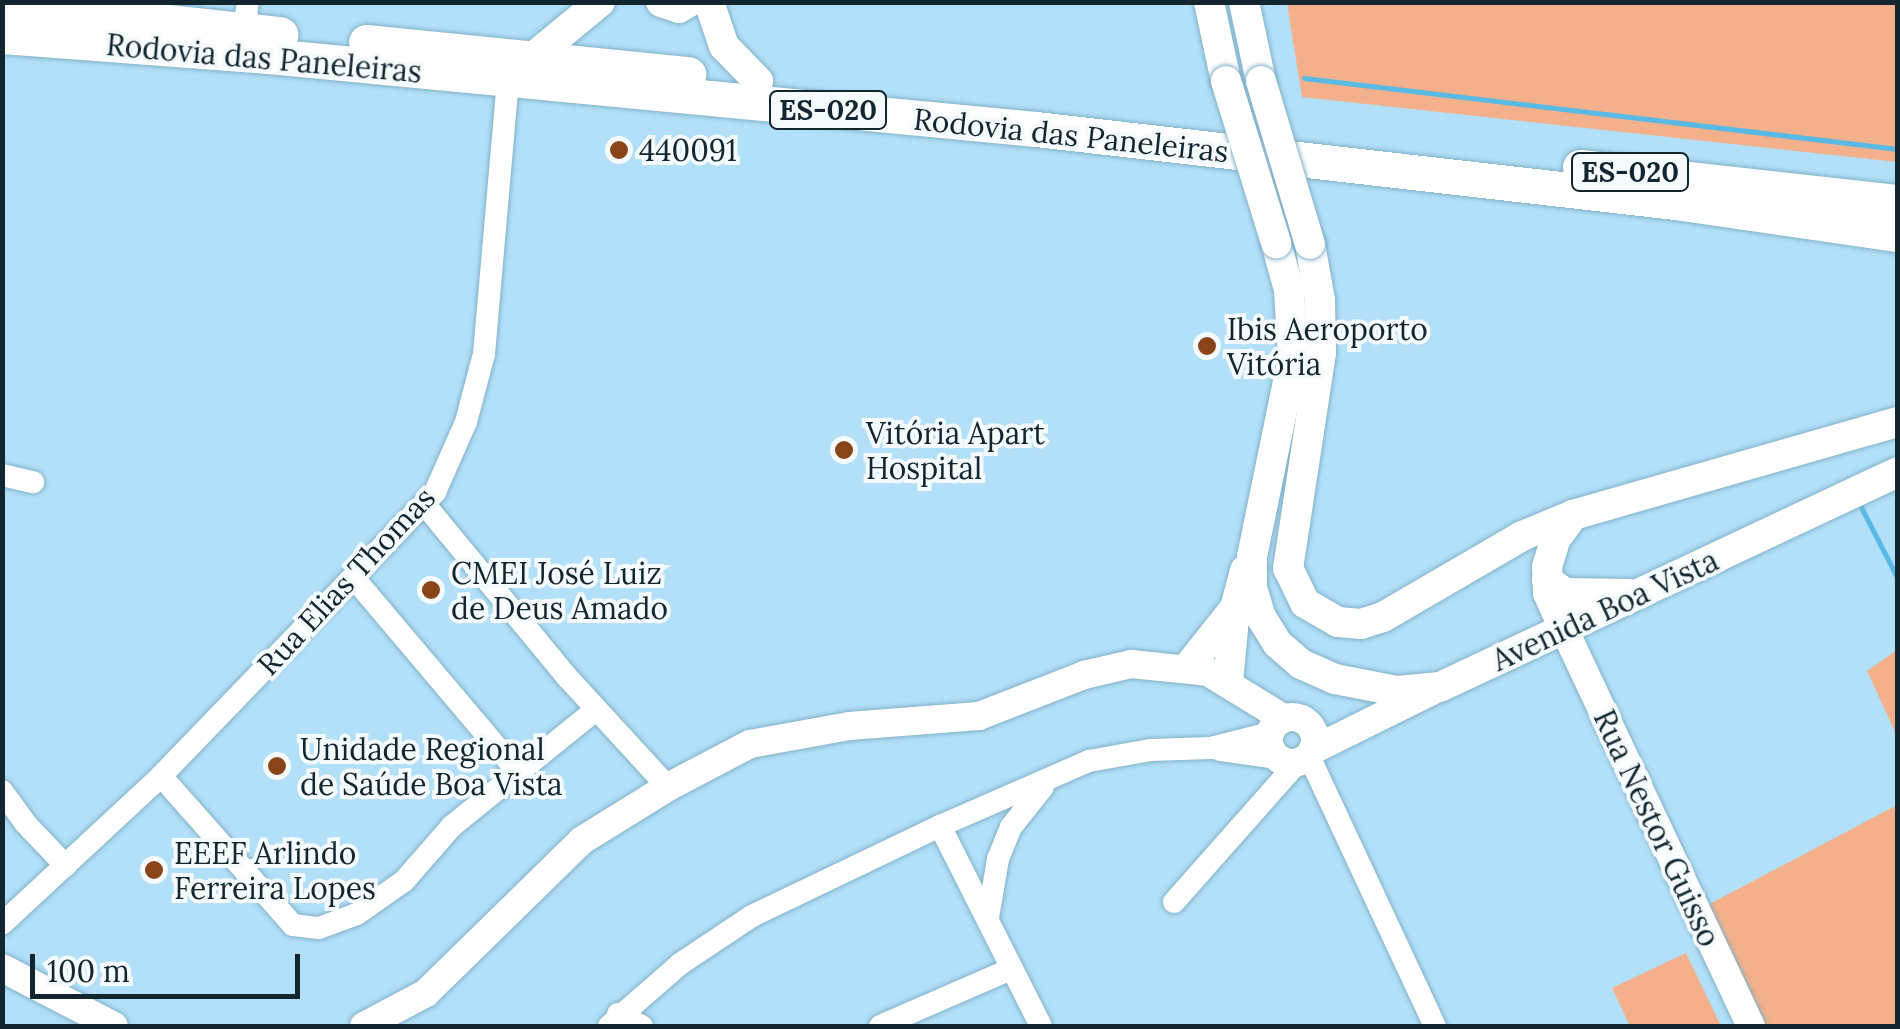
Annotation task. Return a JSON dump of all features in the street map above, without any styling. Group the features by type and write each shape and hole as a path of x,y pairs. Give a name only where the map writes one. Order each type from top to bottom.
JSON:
{"main road":[{"path":"520,69 600,2"},
{"path":"661,2 679,8 688,2"},
{"path":"709,2 724,46 758,81"},
{"path":"1208,2 1226,82 1289,290 1294,336 1290,378 1251,572 1261,618 1278,644 1302,664 1355,686 1397,691 1440,687"},
{"path":"1244,2 1262,81 1310,244 1320,300 1321,353 1287,555 1291,581 1305,603 1338,622 1372,622 1522,536 1573,516 1898,422"},
{"name":"Rodovia das Paneleiras","path":"2,4 258,30 520,69 1896,228"},
{"name":"Rodovia das Paneleiras","path":"2,36 258,30"},
{"name":"Rodovia das Paneleiras","path":"520,69 758,81 1896,228"},
{"path":"1228,683 1236,608 1271,470"},
{"name":"Avenida Boa Vista","path":"1440,687 1898,472"},
{"path":"1564,629 1552,606 1546,580 1555,540 1573,516"},
{"path":"1546,580 1565,592 1638,594"},
{"path":"1188,666 1236,608"}],"street":[{"name":"Rua Elias Thomas","path":"2,924 161,776 426,506 466,422 484,354 520,69"},
{"path":"2,475 33,482"},
{"path":"426,506 596,710 668,786"},
{"path":"353,577 517,770"},
{"name":"Rua Nestor Guisso","path":"1564,629 1751,1026"},
{"path":"364,1026 426,993 581,841 668,786 750,744 849,726 979,716 1110,667 1131,664 1188,666 1228,683 1292,746 1435,1026"},
{"name":"Avenida Boa Vista","path":"1292,746 1440,687"},
{"path":"161,776 293,925 319,928 357,914 404,881 452,826 596,710"},
{"path":"614,1020 680,964 752,916 940,826 1089,761 1133,752 1292,746"},
{"path":"1174,902 1292,746"},
{"path":"988,918 998,860 1011,826 1028,802 1057,775"},
{"path":"2,791 25,823 66,866"},
{"path":"940,826 1041,1026"},
{"path":"2,968 114,1026"},
{"path":"880,1026 1011,969"},
{"path":"614,1020 642,1026"}],"shaded area":[{"path":"1287,3 1897,3 1897,162 1302,97"},
{"path":"1897,650 1897,736 1867,671"},
{"path":"1897,805 1897,1026 1762,1026 1704,907"},
{"path":"1686,953 1721,1026 1630,1026 1612,988"}],"waterway":[{"path":"1304,78 1898,149"},
{"path":"1861,507 1898,579"}],"place":[{"name":"440091","path":"619,150"},
{"name":"Ibis Aeroporto Vitória","path":"1207,346"},
{"name":"Vitória Apart Hospital","path":"844,450"},
{"name":"CMEI José Luiz de Deus Amado","path":"431,590"},
{"name":"Unidade Regional de Saúde Boa Vista","path":"277,766"},
{"name":"EEEF Arlindo Ferreira Lopes","path":"154,870"}]}
